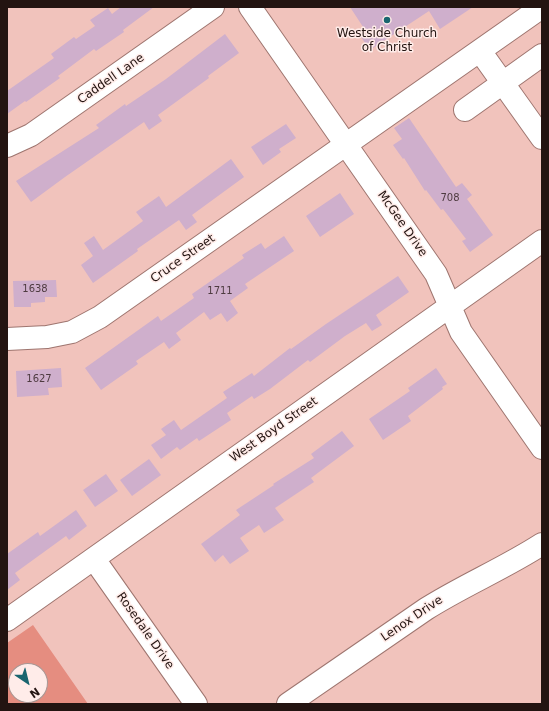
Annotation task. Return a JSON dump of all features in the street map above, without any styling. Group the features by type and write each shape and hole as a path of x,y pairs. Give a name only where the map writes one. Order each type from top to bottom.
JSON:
{"street":[{"name":"Caddell Lane","path":"7,146 31,135 213,7"},
{"name":"McGee Drive","path":"250,7 436,274 461,332 542,448"},
{"name":"Cruce Street","path":"7,339 47,337 72,332 100,317 542,7"},
{"path":"480,51 542,138"},
{"path":"465,110 542,54"},
{"name":"West Boyd Street","path":"7,620 542,241"},
{"name":"Lenox Drive","path":"288,704 426,609 542,544"},
{"name":"Rosedale Drive","path":"94,559 196,704"}],"shaded area":[{"path":"33,625 88,704 7,704 7,643"}],"building":[{"path":"121,7 154,7 123,30 124,32 96,51 94,49 58,76 60,78 7,114 7,91 54,58 51,54 74,37 76,39 95,26 90,20 108,8 112,14"},
{"name":"Westside Church of Christ","path":"350,7 473,7 440,29 429,11 370,50 361,37 367,33"},
{"path":"225,34 239,53 208,76 209,78 158,115 162,121 149,130 144,122 31,202 16,181 99,128 96,125 125,104 126,106 166,79"},
{"path":"409,118 456,187 462,183 472,195 467,199 493,235 470,252 462,241 466,239 443,209 441,210 426,190 425,191 404,158 403,159 393,145 402,139 394,128"},
{"path":"286,124 296,138 279,149 281,152 263,165 251,147"},
{"path":"231,159 244,177 192,215 197,222 186,230 179,220 137,249 138,251 93,283 81,265 93,256 84,243 94,236 103,250 143,221 136,212 159,196 166,207"},
{"path":"340,193 354,214 320,237 306,216"},
{"path":"284,236 294,251 245,284 248,288 230,301 238,313 227,322 221,313 210,320 204,312 176,333 181,340 169,349 164,342 136,361 138,364 101,390 85,368 158,316 161,321 194,298 192,294 244,258 242,255 261,243 265,249"},
{"path":"398,276 409,292 376,315 382,325 372,331 366,323 345,336 310,362 308,360 270,389 254,399 252,396 227,413 231,420 199,441 197,438 180,450 177,447 161,459 151,445 166,435 161,429 174,420 181,430 227,398 223,392 252,373 254,376 290,348 291,349"},
{"path":"56,280 57,297 45,297 45,302 31,303 31,307 14,307 13,281"},
{"path":"61,368 62,387 48,388 49,395 17,397 16,371"},
{"path":"436,368 447,384 442,387 443,389 408,416 411,421 383,440 369,419 410,391 408,388"},
{"path":"342,431 354,446 311,478 314,482 275,508 284,520 264,533 259,525 240,538 249,551 230,564 223,555 215,562 201,544 240,515 236,510 314,458 311,454"},
{"path":"149,459 161,475 132,496 120,480"},
{"path":"106,474 118,491 95,507 83,490"},
{"path":"76,510 87,526 69,540 66,536 15,573 20,580 7,590 7,554 38,532 40,536"}],"place":[{"name":"Westside Church of Christ","path":"387,20"}]}
